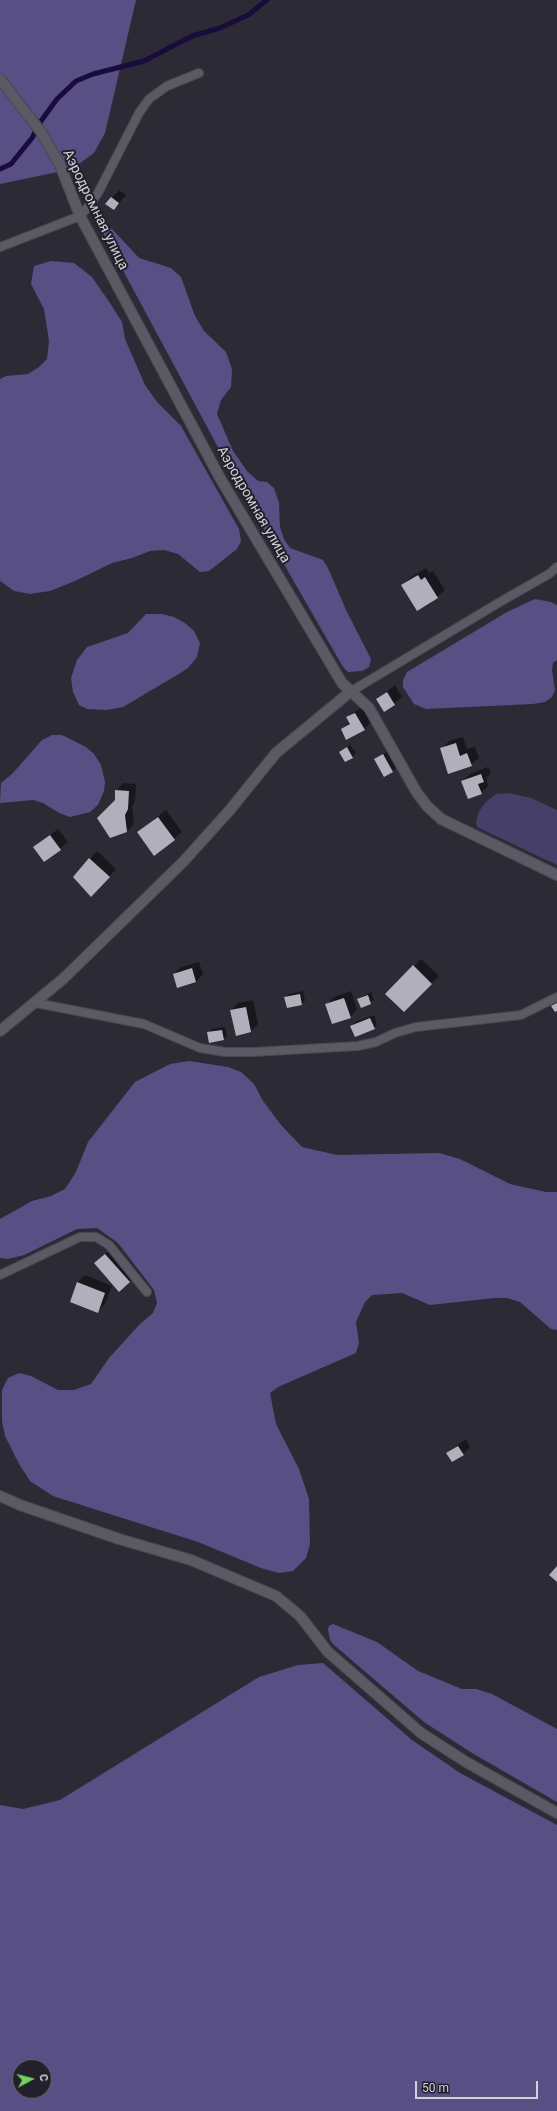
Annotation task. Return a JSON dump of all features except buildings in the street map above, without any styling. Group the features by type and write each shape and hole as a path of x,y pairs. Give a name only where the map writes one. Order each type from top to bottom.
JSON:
{"street":[{"name":"Аэродромная улица","path":"0,80 41,132 60,165 80,216 220,478 342,683 368,708 427,806 447,822 557,875"},
{"path":"0,1031 36,1003 183,862 229,811 276,753 350,692"},
{"path":"0,1496 20,1505 119,1539 191,1560 276,1596 300,1616 328,1652 421,1733 466,1762 557,1814"}],"lane":[{"path":"0,247 80,216 98,193 140,113 149,99 167,86 199,73"},
{"path":"350,692 557,568"},
{"path":"36,1003 144,1024 200,1048 225,1052 253,1052 358,1046 376,1042 395,1033 416,1027 521,1015 557,997"},
{"path":"0,1275 80,1237 96,1237 109,1245 147,1292"}],"shaded area":[{"path":"0,0 136,0 105,133 94,153 72,169 0,184"},
{"path":"107,227 112,229 139,258 171,268 181,277 195,316 204,331 226,352 232,369 231,387 221,400 217,414 233,451 247,471 258,481 267,482 274,488 279,503 280,527 284,539 290,548 323,560 371,659 369,667 362,671 348,672 343,667 234,477 104,235 104,229"},
{"path":"51,261 74,263 92,277 122,322 125,339 145,385 157,402 181,426 239,529 241,541 237,549 209,571 200,572 178,554 164,550 150,551 132,558 112,563 50,591 30,594 14,591 0,581 0,379 6,376 28,374 39,367 47,359 49,341 44,309 31,284 34,266"},
{"path":"535,599 551,602 557,605 557,660 553,663 552,670 555,690 552,697 545,702 533,704 426,709 414,704 403,687 403,680 407,672 507,612"},
{"path":"146,614 162,614 174,617 185,623 194,631 200,643 197,657 188,668 123,707 107,710 87,709 79,705 73,692 71,678 77,660 87,647 128,633"},
{"path":"52,735 62,735 86,747 94,754 101,765 105,782 104,791 98,805 90,812 70,817 59,813 43,803 33,800 0,803 1,783 12,774 42,740"},
{"path":"509,793 531,798 557,810 557,865 477,827 476,822 479,811 487,801 496,794"},
{"path":"189,1061 228,1067 241,1072 254,1084 263,1101 281,1125 302,1147 337,1155 439,1153 460,1159 510,1184 546,1192 557,1192 557,1330 551,1329 520,1302 507,1298 430,1305 402,1293 372,1295 365,1302 356,1322 359,1343 356,1353 278,1387 270,1393 276,1424 299,1469 309,1499 310,1544 306,1558 293,1571 279,1573 261,1568 198,1542 53,1496 30,1481 19,1464 5,1436 2,1421 2,1390 8,1378 19,1373 31,1376 58,1390 74,1390 91,1384 109,1358 140,1324 153,1313 157,1303 154,1290 118,1243 97,1228 77,1229 24,1255 8,1259 0,1258 0,1219 32,1201 51,1196 65,1189 76,1172 88,1142 135,1082 170,1064"},
{"path":"333,1624 377,1642 418,1671 462,1689 476,1689 492,1694 557,1729 557,1802 472,1753 424,1722 334,1645 330,1640 328,1629 329,1626"},
{"path":"323,1663 412,1740 460,1773 557,1825 557,2111 0,2111 0,1805 23,1809 60,1800 259,1677 298,1665"}],"waterway":[{"path":"0,169 11,164 32,138 41,121 57,99 76,81 93,74 144,61 192,36 220,28 248,15 267,0"}]}
